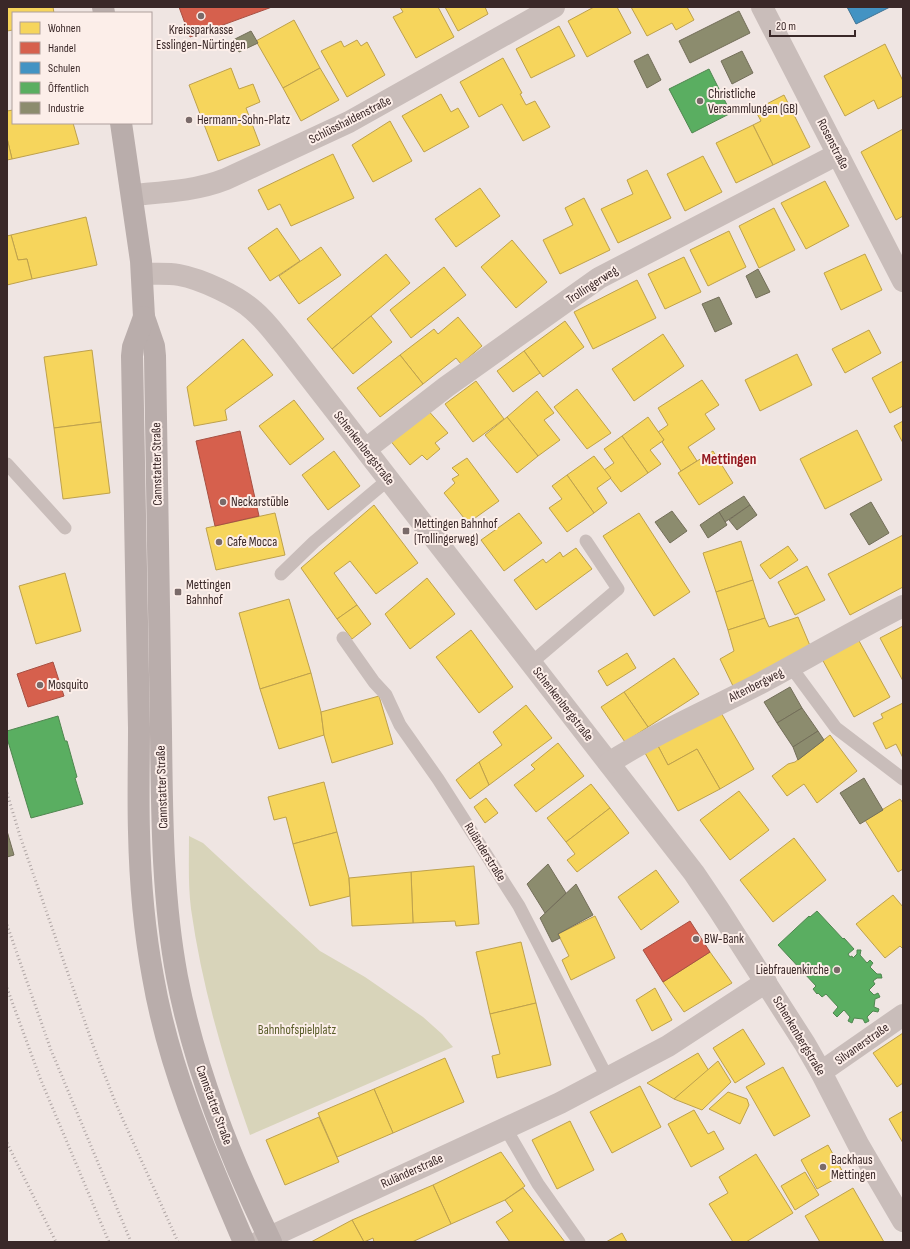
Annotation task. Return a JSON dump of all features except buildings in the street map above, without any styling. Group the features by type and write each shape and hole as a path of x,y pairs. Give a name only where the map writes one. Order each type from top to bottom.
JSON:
{"main road":[{"name":"Cannstatter Straße","path":"121,124 142,274 144,317 154,346 155,356 164,864 171,938 177,976 188,1024 205,1084 266,1240"},
{"name":"Cannstatter Straße","path":"144,317 133,346 132,356 139,738 139,832 145,923 159,1006 179,1080 198,1133 244,1242"}],"street":[{"name":"Schlüsshaldenstraße","path":"132,195 186,190 226,179 349,122 554,7"},
{"name":"Rosenstraße","path":"762,7 903,281"},
{"name":"Trollingerweg","path":"366,449 446,387 599,278 838,154"},
{"name":"Schenkenbergstraße","path":"142,274 171,274 192,278 236,298 254,311 285,346 694,873 766,982 821,1072 858,1144 903,1221"},
{"name":"Altenbergweg","path":"609,763 634,748 791,667 860,628 903,606"},
{"name":"Ruländerstraße","path":"266,1240 368,1191 506,1129 608,1079 668,1046 766,982"},
{"name":"Silvanerstraße","path":"821,1072 903,1016"}],"lane":[{"path":"7,464 65,528"},
{"path":"281,574 314,542 389,479"},
{"path":"531,663 618,589 586,541"},
{"name":"Ruländerstraße","path":"343,638 374,682 386,695 400,725 438,779 519,906 608,1079"},
{"path":"791,667 836,728 903,779"},
{"path":"506,1129 538,1184 579,1242"}],"green space":[{"name":"Bahnhofspielplatz","path":"189,836 203,843 320,951 365,977 423,1017 442,1034 453,1047 250,1135 231,1080 201,967 190,900"}],"railway":[{"path":"7,793 20,836 94,1048 116,1104 178,1242"},
{"path":"7,925 51,1050 131,1242"},
{"path":"7,988 40,1078 109,1242"},
{"path":"7,1143 56,1242"}],"place":[{"name":"Kreissparkasse Esslingen-Nürtingen","path":"201,16"},
{"name":"Christliche Versammlungen (GB)","path":"700,101"},
{"name":"Hermann-Sohn-Platz","path":"189,120"},
{"name":"Neckarstüble","path":"223,502"},
{"name":"Mettingen Bahnhof (Trollingerweg)","path":"406,531"},
{"name":"Cafe Mocca","path":"219,542"},
{"name":"Mettingen Bahnhof","path":"178,592"},
{"name":"Mosquito","path":"40,685"},
{"name":"BW-Bank","path":"696,939"},
{"name":"Liebfrauenkirche","path":"837,970"},
{"name":"Backhaus Mettingen","path":"823,1167"}],"district":[{"name":"Mettingen","path":"729,459"}]}
